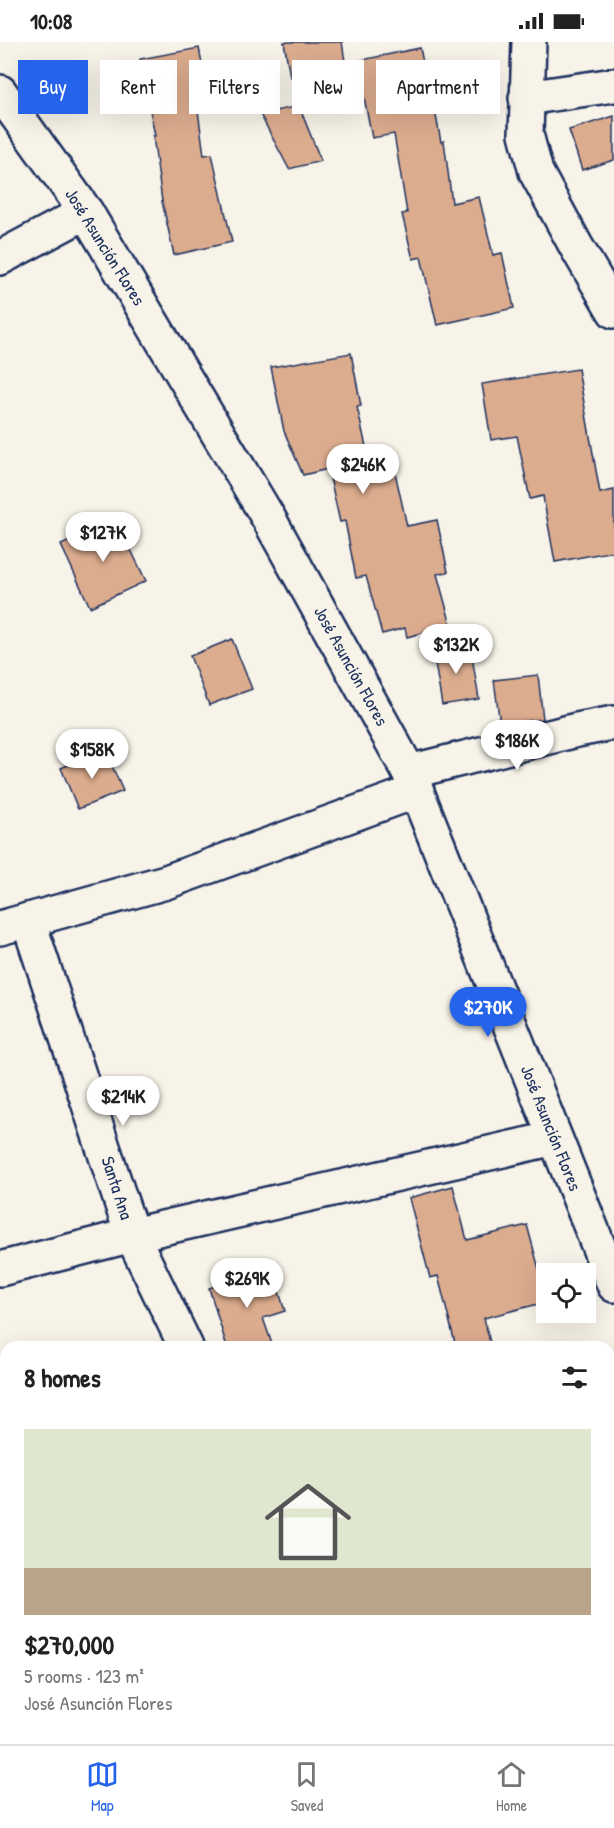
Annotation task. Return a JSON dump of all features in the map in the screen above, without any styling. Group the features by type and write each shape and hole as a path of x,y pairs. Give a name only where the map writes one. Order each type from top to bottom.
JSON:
{"street":[{"path":"529,42 526,134 536,172 614,311"},
{"path":"526,98 614,85"},
{"name":"José Asunción Flores","path":"0,92 86,212 269,519 413,781 614,1285"},
{"path":"0,258 86,212"},
{"path":"14,924 166,882 413,781 577,730 614,723"},
{"name":"Santa Ana","path":"14,924 132,1235 183,1341"},
{"path":"0,1269 132,1235 555,1138"}],"building":[{"path":"284,42 342,42 345,60 292,60 292,77 290,77"},
{"path":"199,48 201,60 189,60 189,114 198,114 204,155 212,154 232,242 174,255 162,201 151,114 177,114 177,60 140,59"},
{"path":"420,48 423,60 376,60 376,114 436,114 441,142 444,141 452,203 479,197 493,255 502,253 514,308 437,325 421,257 413,259 402,214 407,213 394,134 372,138 364,97 364,60 362,60"},
{"path":"292,107 292,114 302,114 321,161 289,169 260,114 280,114 280,110"},
{"path":"614,116 614,160 582,170 569,130"},
{"path":"351,353 361,406 357,407 372,473 394,468 407,526 437,520 448,572 437,574 451,625 407,637 405,628 382,634 366,576 356,578 345,521 340,522 328,469 303,475 284,431 271,367"},
{"path":"578,369 600,493 614,490 614,551 555,562 543,496 530,499 517,436 491,440 482,384"},
{"path":"116,519 146,581 90,607 61,545"},
{"path":"232,639 252,689 209,705 190,656"},
{"path":"470,645 479,699 442,705 433,651"},
{"path":"538,675 543,719 500,724 494,680"},
{"path":"105,750 123,791 78,809 61,768"},
{"path":"453,1186 467,1240 527,1225 537,1263 536,1305 484,1318 490,1341 454,1341 438,1276 430,1278 409,1198"},
{"path":"272,1269 285,1311 263,1318 271,1341 225,1341 209,1288"}]}
